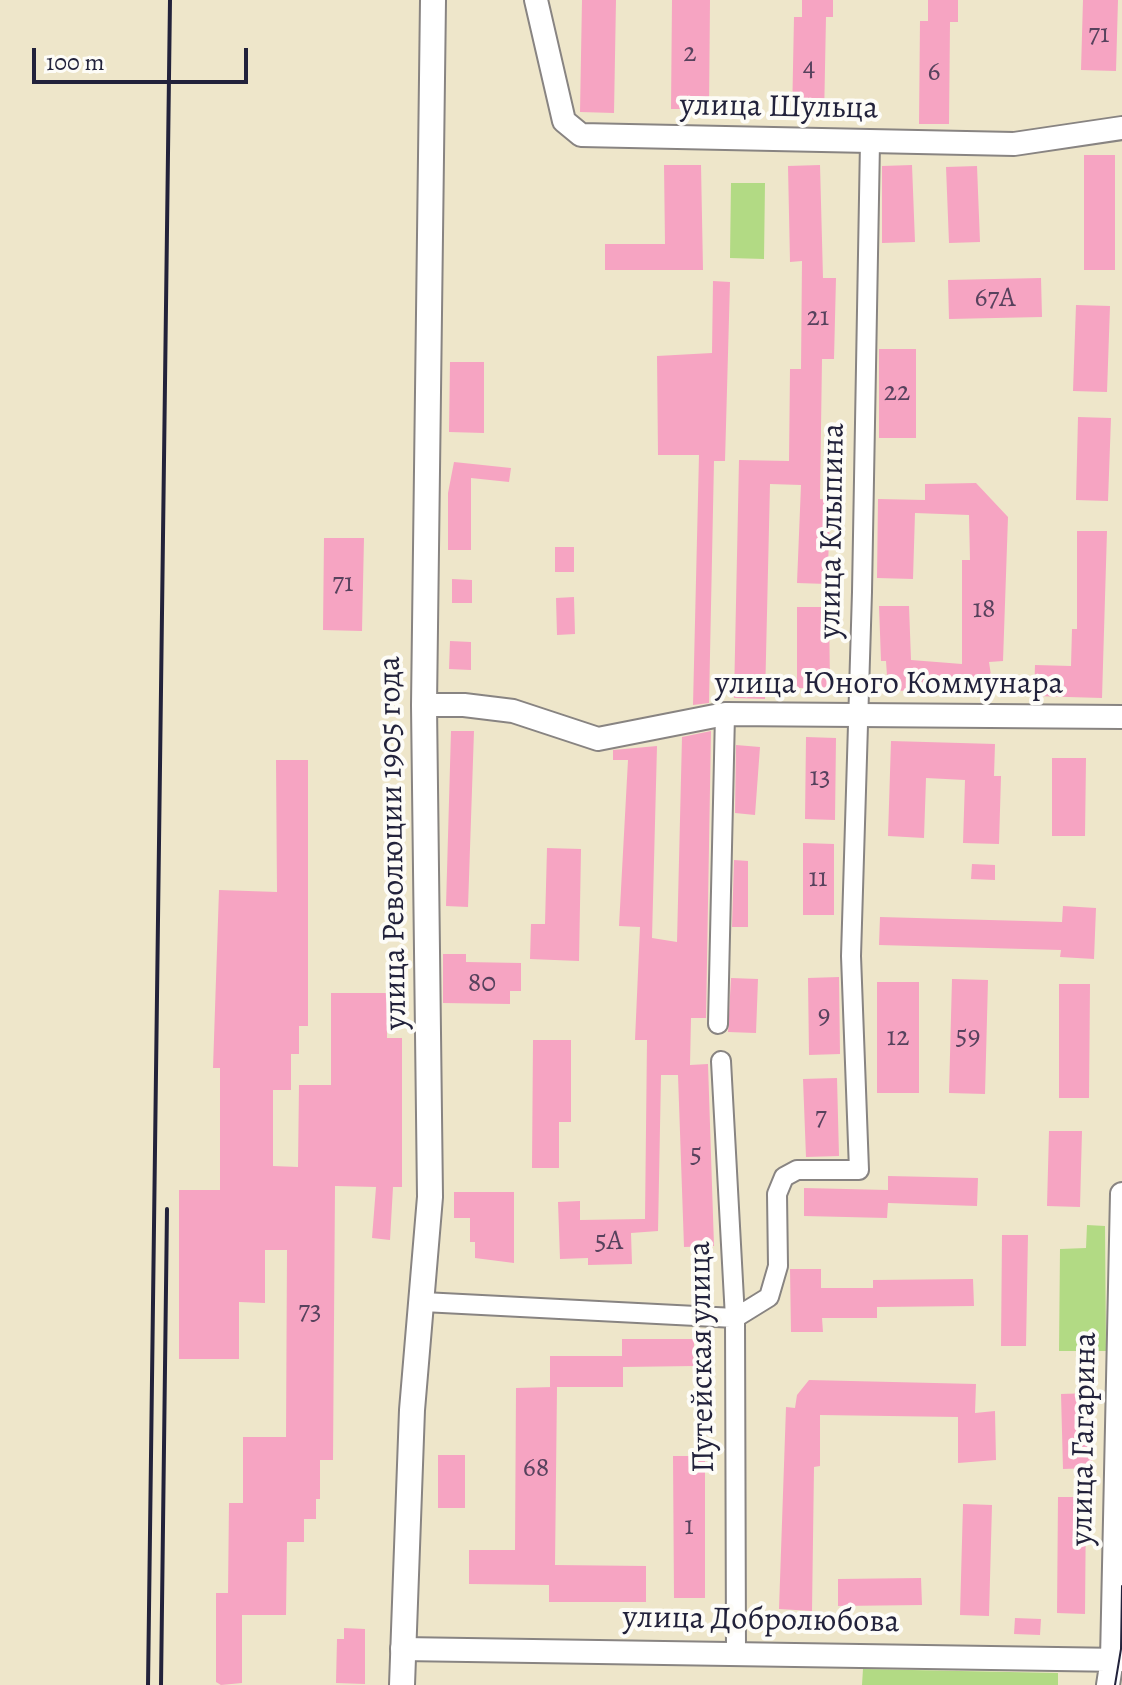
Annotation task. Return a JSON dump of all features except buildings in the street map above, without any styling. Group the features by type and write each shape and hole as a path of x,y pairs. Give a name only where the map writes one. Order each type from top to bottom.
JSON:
{"main road":[{"name":"улица Революции 1905 года","path":"402,1685 412,1410 430,1197 424,705 433,0"}],"street":[{"name":"улица Шульца","path":"536,0 564,121 581,135 1014,144 1122,128"},
{"name":"улица Клыпина","path":"735,1318 769,1297 778,1266 777,1194 784,1177 797,1170 859,1170 851,956 862,592 870,142"},
{"name":"улица Юного Коммунара","path":"424,705 464,705 513,711 598,739 725,714 1122,717"},
{"path":"718,1024 725,714"},
{"name":"Путейская улица","path":"721,1061 735,1318 736,1652"},
{"name":"улица Гагарина","path":"1108,1685 1118,1660 1122,1194"},
{"path":"423,1302 735,1318"},
{"name":"улица Добролюбова","path":"402,1649 1118,1660"}],"green space":[{"path":"731,183 765,183 764,259 730,258"},
{"path":"1087,1225 1105,1226 1106,1351 1059,1351 1060,1249 1086,1248"},
{"path":"863,1669 1058,1673 1058,1685 862,1685"}],"tram line":[{"path":"1115,1685 1121,1649 1122,1586"}],"railway":[{"path":"148,1685 170,0"},
{"path":"161,1685 167,1209"}]}
